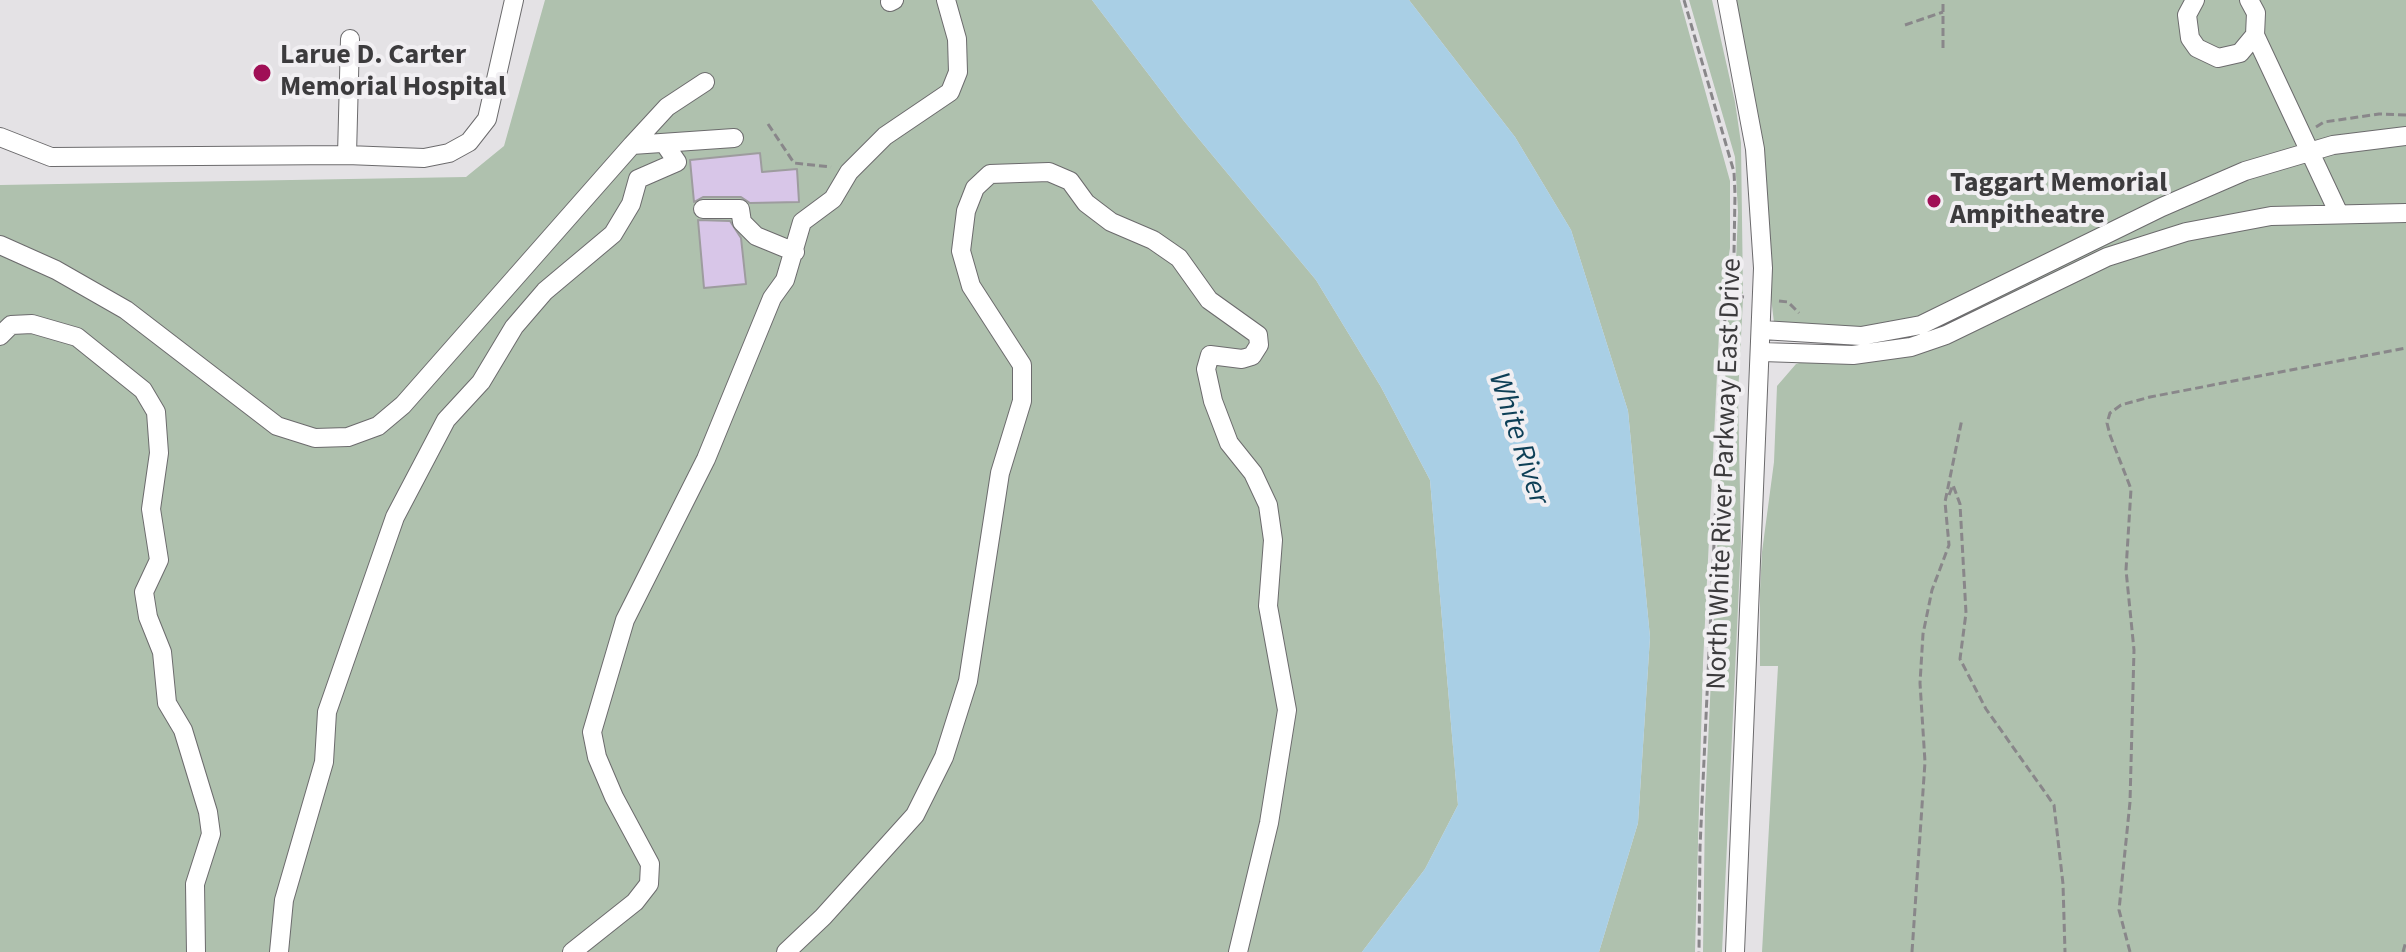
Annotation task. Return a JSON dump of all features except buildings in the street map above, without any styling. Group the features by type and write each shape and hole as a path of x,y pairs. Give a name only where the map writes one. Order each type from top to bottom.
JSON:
{"street":[{"path":"0,137 51,157 347,155 424,158 449,153 469,142 487,119 514,0"},
{"path":"572,952 635,902 649,884 650,864 614,797 597,757 592,732 625,620 706,459 772,298 785,280 802,222 833,199 849,172 885,136 950,92 958,72 957,39 946,0"},
{"name":"North White River Parkway East Drive","path":"1727,0 1755,149 1762,232 1762,352 1735,952"},
{"path":"2195,0 2187,15 2187,27 2197,48 2218,58 2240,53 2255,35 2257,24 2252,1"},
{"path":"2255,35 2339,214"},
{"path":"347,155 350,39"},
{"path":"0,245 56,270 126,310 277,426 315,438 348,437 378,426 403,405 667,107 705,82"},
{"path":"1762,330 1861,336 1921,325 2189,195 2310,150 2406,136"},
{"path":"632,145 734,138"},
{"path":"279,952 284,900 324,762 327,712 395,517 446,420 481,382 514,327 545,291 613,234 631,204 638,179 677,162 664,143"},
{"path":"786,952 823,917 915,815 944,757 968,681 1000,473 1022,401 1022,365 971,286 964,263 961,251 966,211 975,188 990,174 1049,172 1070,181 1086,203 1111,222 1153,240 1179,258 1209,300 1258,335 1259,345 1252,356 1242,359 1210,355 1206,369 1213,401 1229,443 1253,473 1268,505 1273,540 1268,606 1287,710 1269,823 1238,952"},
{"path":"703,209 740,209 742,222 756,236 795,252"},
{"path":"1762,352 1853,355 1911,347 1946,335 2107,257 2152,241 2258,218 2406,213"},
{"path":"0,336 11,325 32,324 77,337 143,390 156,412 159,453 151,509 159,560 144,592 148,617 162,652 167,703 183,730 208,812 211,834 195,884 196,952"}],"path":[{"path":"1684,0 1734,172 1735,194 1734,253 1724,327 1700,847 1699,952"},
{"path":"1943,0 1943,48"},
{"path":"1905,25 1943,12"},
{"path":"768,124 794,163 849,172"},
{"path":"2130,952 2119,910 2130,802 2134,650 2126,570 2131,489 2110,435 2107,423 2110,413 2121,405 2150,397 2406,348"},
{"path":"1912,952 1925,762 1920,683 1923,634 1932,590 1949,545 1945,502 1962,419"},
{"path":"1945,502 1953,485 1961,519 1966,613 1960,659 1964,672 1986,709 2049,792 2058,819 2065,952"},
{"path":"2403,952 2406,941"}],"green space":[{"path":"545,0 1092,0 1184,121 1316,280 1381,387 1430,480 1458,805 1425,869 1362,952 0,952 0,185 466,177 504,146"},
{"path":"1409,0 1680,0 1730,181 1730,248 1720,312 1703,663 1695,952 1599,952 1638,823 1650,637 1628,411 1571,230 1515,137"},
{"path":"1689,0 1712,0 1735,102 1741,143 1743,294 1735,287 1738,212 1735,157"},
{"path":"1726,0 2406,0 2406,205 2269,207 2180,240 2275,223 2406,221 2406,952 1762,952 1778,666 1760,666 1760,590 1774,462 1777,386 1796,364 1809,360 1883,358 2069,279 1915,335 1775,331 1760,205"},
{"path":"1743,299 1738,395 1741,542 1722,952 1703,952 1705,807 1728,316 1732,302"}],"water":[{"name":"White River","path":"1092,0 1409,0 1515,137 1571,230 1628,411 1650,637 1638,823 1599,952 1362,952 1425,869 1458,805 1430,480 1381,387 1316,280 1184,121"}],"place":[{"name":"Larue D. Carter Memorial Hospital","path":"262,73"},
{"name":"Taggart Memorial Ampitheatre","path":"1934,201"}]}
